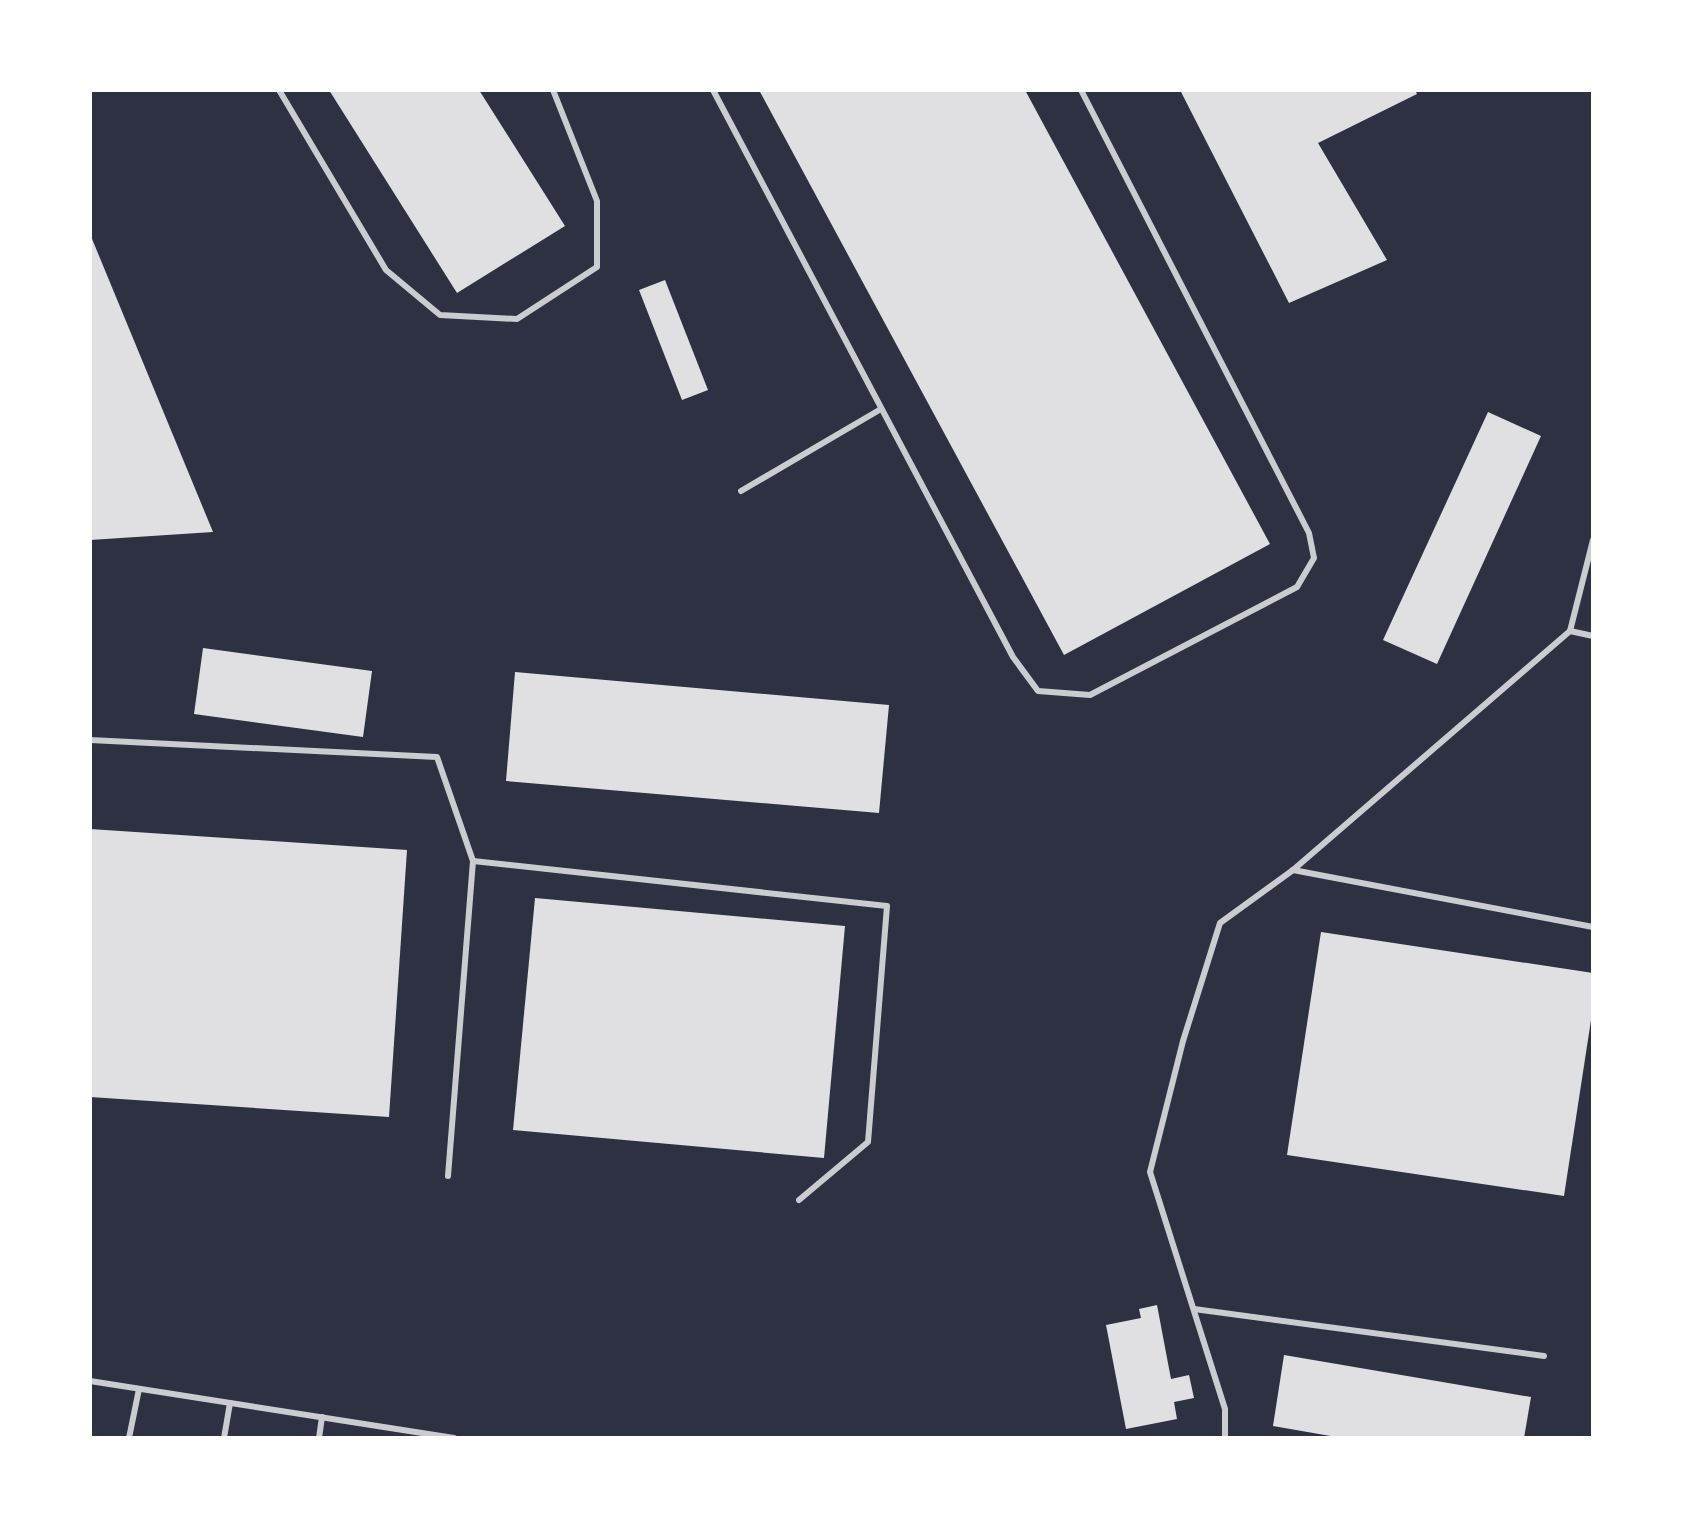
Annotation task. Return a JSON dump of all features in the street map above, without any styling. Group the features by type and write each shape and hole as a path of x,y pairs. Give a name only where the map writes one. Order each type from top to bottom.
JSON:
{"lane":[{"path":"279,90 386,270 440,315 517,319 597,267 597,201 553,90"},
{"path":"713,90 1013,657 1038,691 1090,695 1297,587 1314,558 1309,533 1081,90"},
{"path":"741,491 881,409"},
{"path":"1225,1438 1225,1409 1150,1172 1183,1041 1220,923 1293,870 1570,631 1593,540"},
{"path":"1570,631 1593,636"},
{"path":"90,740 437,757 473,861 448,1176"},
{"path":"473,861 887,906 868,1142 799,1200"},
{"path":"1293,870 1593,927"},
{"path":"1194,1309 1544,1356"},
{"path":"90,1381 454,1438"},
{"path":"129,1438 139,1389"},
{"path":"224,1438 230,1403"},
{"path":"319,1438 322,1417"}],"building":[{"path":"329,90 479,90 565,226 457,293"},
{"path":"759,90 1025,90 1270,544 1064,655"},
{"path":"1180,90 1415,90 1417,94 1318,143 1387,260 1289,303"},
{"path":"90,234 213,532 90,540"},
{"path":"665,280 708,390 682,400 639,290"},
{"path":"1488,412 1541,436 1437,664 1383,640"},
{"path":"203,648 372,671 363,737 194,714"},
{"path":"515,672 889,705 879,813 506,781"},
{"path":"90,829 407,850 389,1117 90,1097"},
{"path":"535,898 845,926 824,1158 513,1130"},
{"path":"1321,932 1593,973 1593,1007 1564,1196 1287,1155"},
{"path":"1157,1305 1171,1379 1189,1375 1194,1398 1174,1402 1177,1419 1126,1429 1106,1325 1141,1318 1139,1309"},
{"path":"1284,1355 1531,1397 1524,1438 1342,1438 1273,1426"}]}
